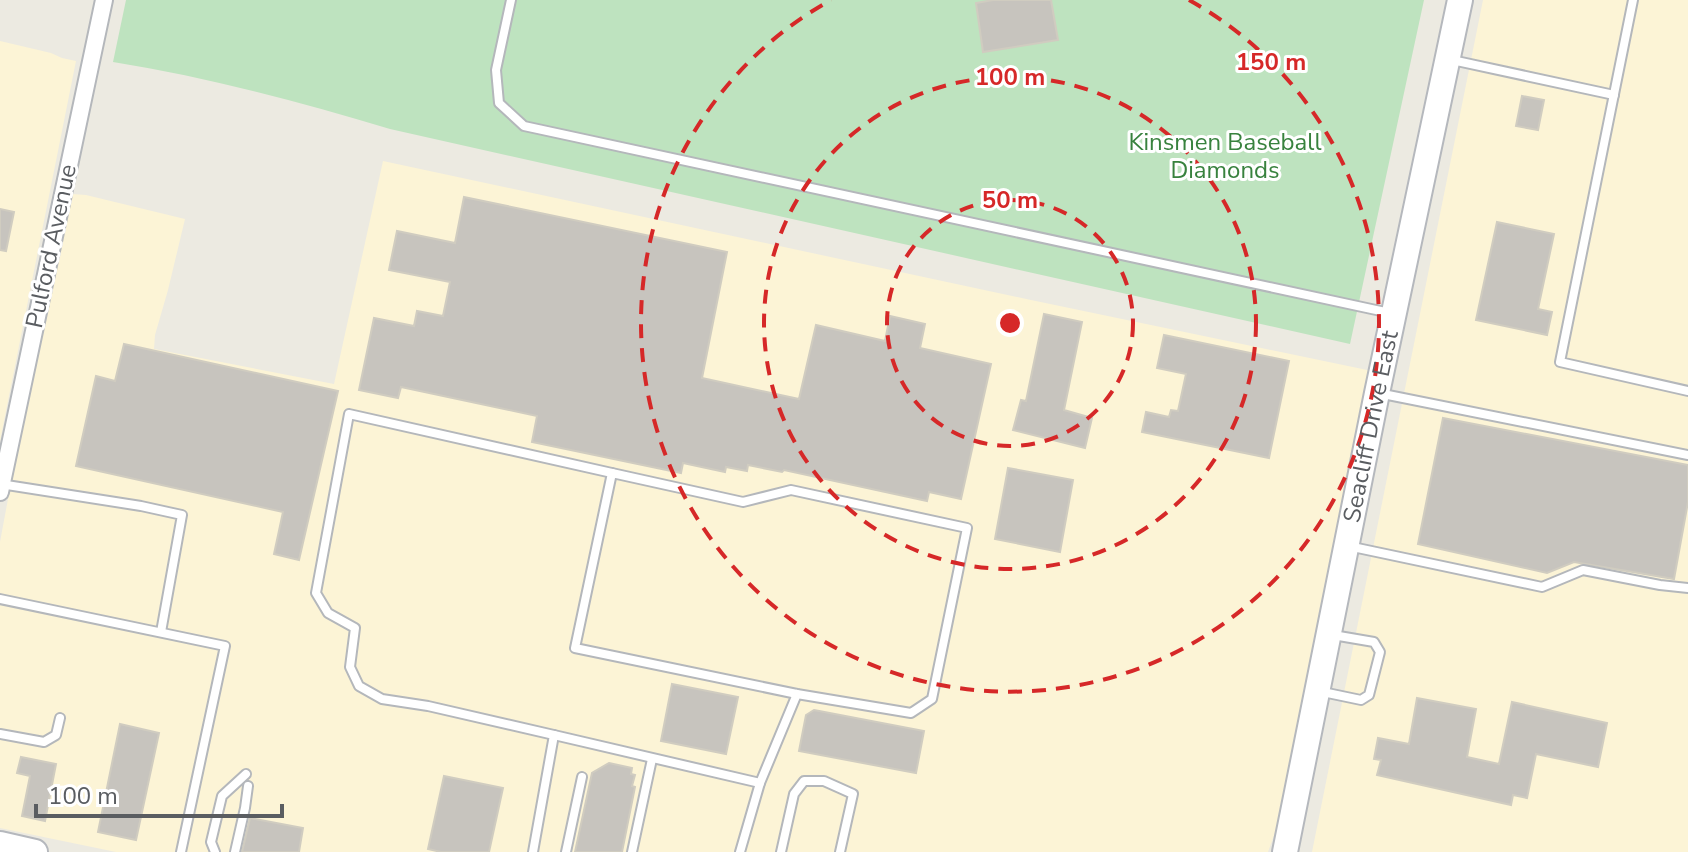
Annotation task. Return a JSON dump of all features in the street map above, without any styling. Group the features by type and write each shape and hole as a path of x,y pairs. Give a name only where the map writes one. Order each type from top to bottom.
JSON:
{"main road":[{"name":"Seacliff Drive East","path":"1285,852 1460,0"},
{"path":"0,844 35,852"}],"street":[{"name":"Pulford Avenue","path":"0,487 104,0"}],"lane":[{"path":"511,0 496,70 499,103 524,126 1395,314"},
{"path":"1633,0 1560,362 1688,391"},
{"path":"1447,59 1614,95"},
{"path":"1377,393 1688,455"},
{"path":"612,473 575,648 797,694 911,713 932,699 967,528 791,490 743,502 349,414 316,593 328,613 355,628 350,667 359,686 382,699 428,706 760,783"},
{"path":"0,487 141,506 182,515 161,632"},
{"path":"1347,546 1542,587 1583,570 1688,588"},
{"path":"0,599 225,646 181,852"},
{"path":"1318,691 1361,700 1369,695 1380,652 1374,642 1329,634"},
{"path":"740,852 760,783 797,694"},
{"path":"0,734 44,742 56,735 60,718"},
{"path":"533,852 554,735"},
{"path":"632,852 652,759"},
{"path":"215,852 211,842 222,796 246,774"},
{"path":"566,852 582,777"},
{"path":"781,852 794,794 804,781 824,781 853,794 840,852"},
{"path":"235,852 248,786"}],"shaded area":[{"path":"1483,0 1688,0 1688,852 1312,852"},
{"path":"0,41 76,61 0,441"},
{"path":"383,161 1372,371 1276,830 1268,852 116,852 0,828 0,542 72,194 185,219 154,349 334,384"}],"green space":[{"name":"Kinsmen Baseball Diamonds","path":"126,0 1424,0 1350,344 390,129 253,91 113,62"}],"building":[{"path":"1051,0 1058,40 983,52 976,3"},
{"path":"1522,96 1544,100 1538,130 1516,126"},
{"path":"464,197 727,252 702,378 799,399 816,325 885,341 890,316 925,324 920,348 991,364 961,499 929,492 927,501 748,465 747,471 726,467 725,472 683,463 681,473 532,442 537,416 401,387 398,398 359,390 374,318 414,326 417,311 443,316 450,282 389,270 397,231 455,243"},
{"path":"0,209 14,212 6,251 0,250"},
{"path":"1497,222 1554,234 1538,309 1552,312 1547,335 1476,320"},
{"path":"1044,314 1082,322 1064,410 1092,418 1085,448 1013,430 1021,400 1026,401"},
{"path":"1164,335 1289,361 1269,458 1142,432 1146,412 1169,417 1171,410 1178,411 1186,374 1157,368"},
{"path":"124,344 338,391 299,560 274,554 283,512 76,466 96,376 115,381"},
{"path":"1443,418 1688,465 1688,502 1674,579 1574,562 1547,573 1418,544"},
{"path":"1008,468 1073,480 1060,552 995,539"},
{"path":"672,684 738,697 726,754 661,741"},
{"path":"1417,698 1476,709 1467,757 1499,764 1512,702 1607,723 1598,767 1536,754 1527,798 1513,795 1511,805 1377,775 1381,760 1374,759 1378,738 1409,744"},
{"path":"814,710 924,731 916,773 799,751 806,715"},
{"path":"120,724 159,733 136,840 98,832"},
{"path":"21,757 56,764 45,821 22,816 30,776 17,773"},
{"path":"609,763 632,768 631,774 635,775 622,852 575,852 592,773"},
{"path":"444,776 503,788 489,852 428,849"},
{"path":"250,818 303,828 299,852 242,852"}]}
